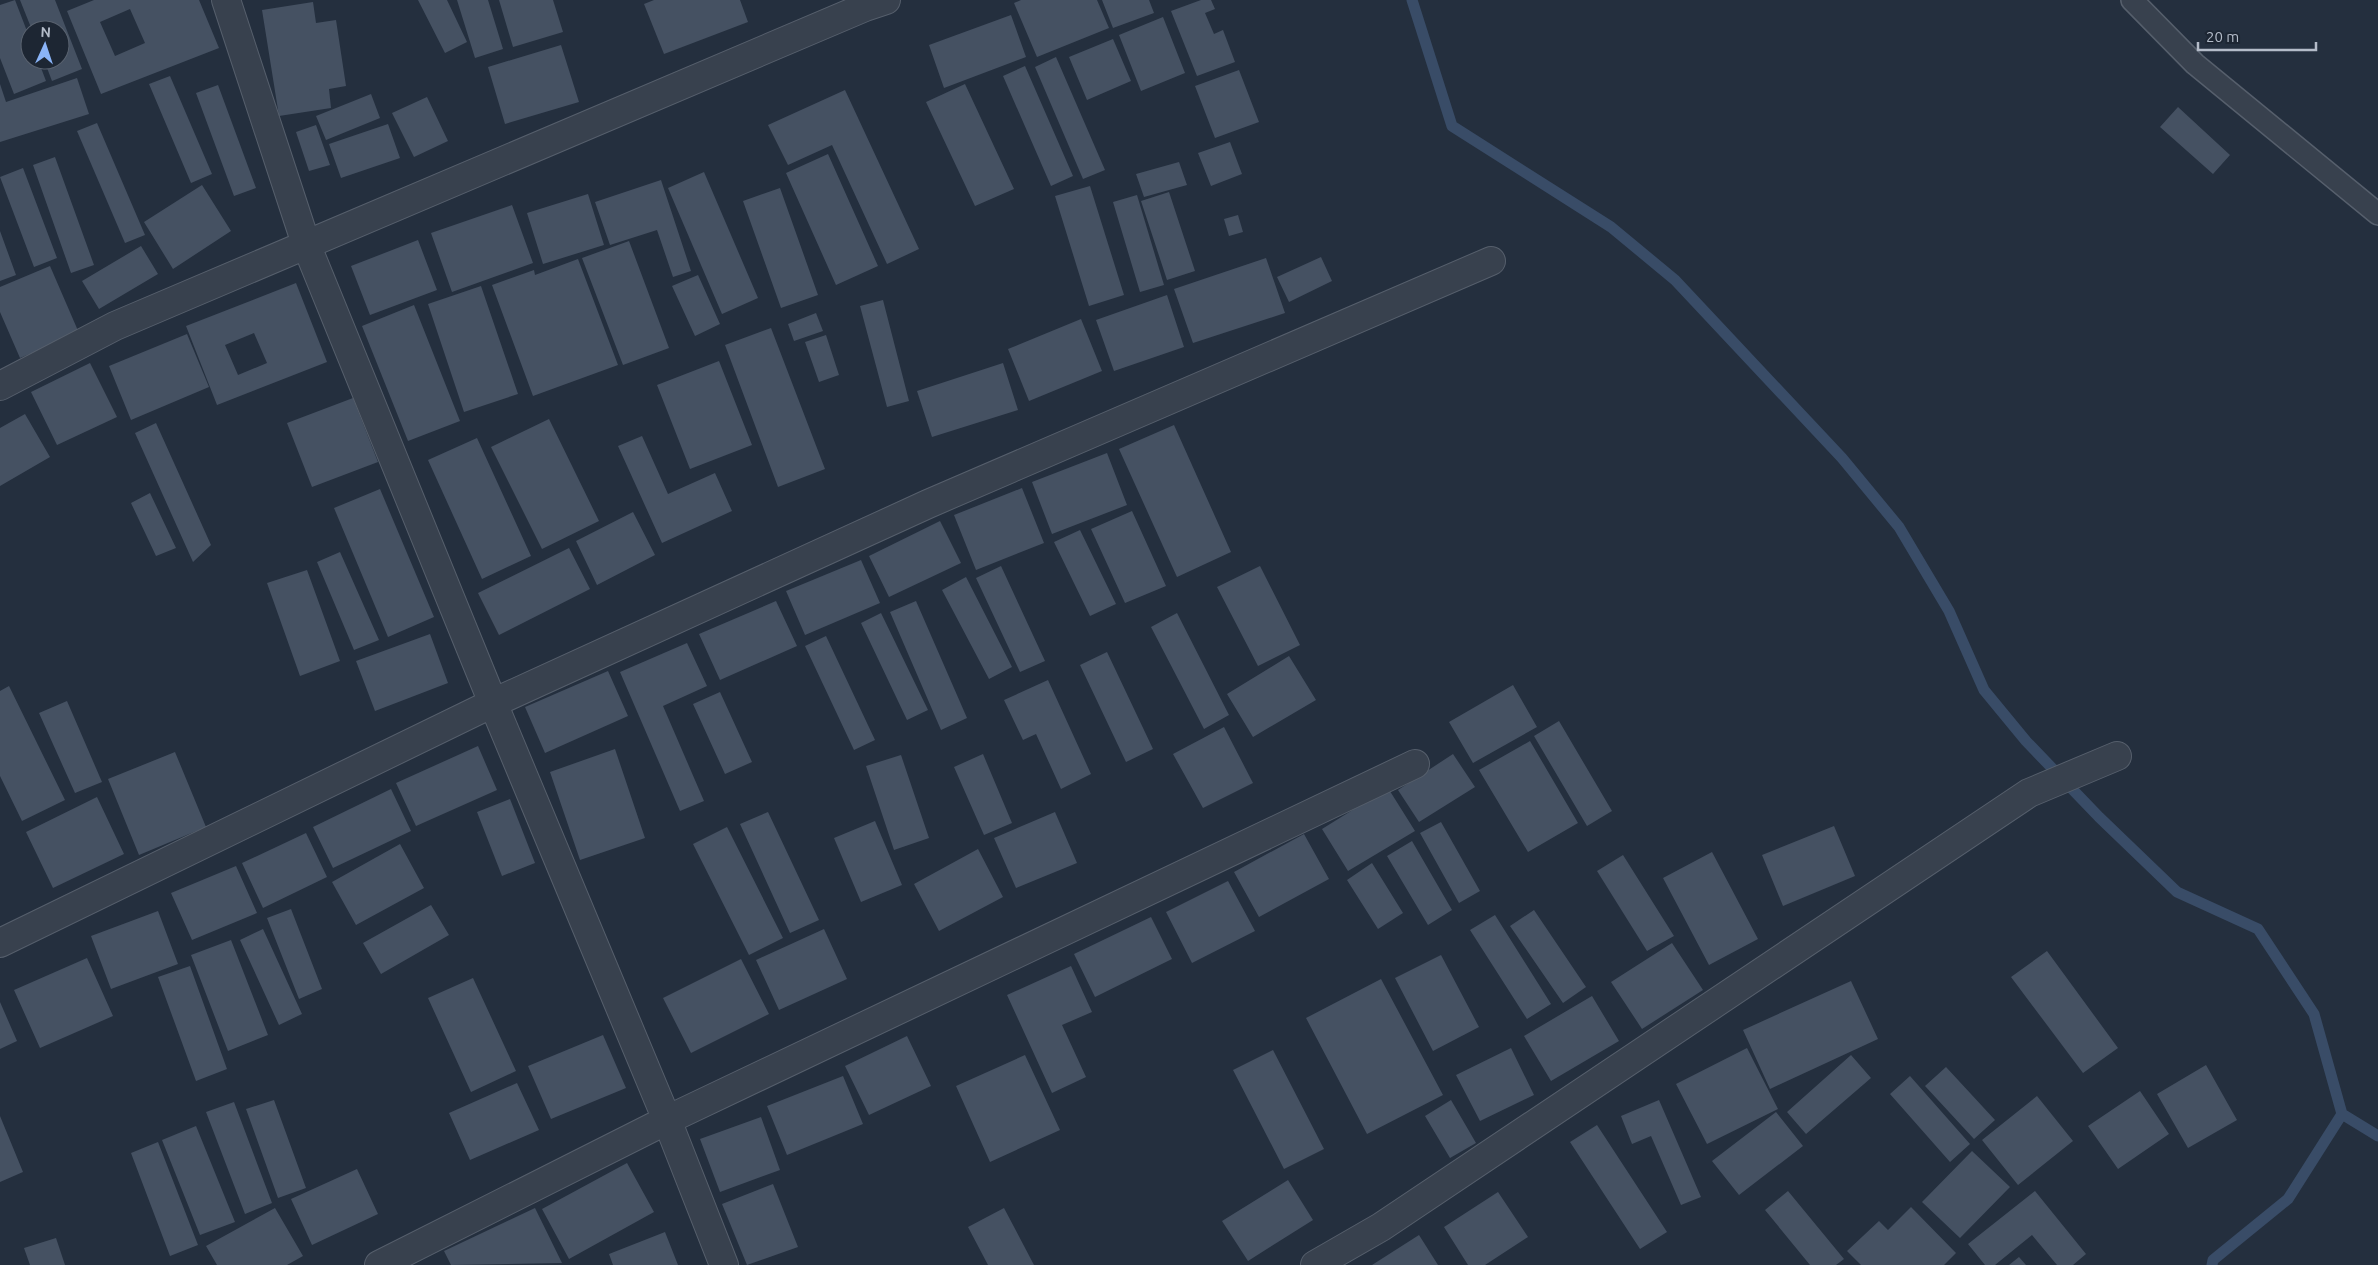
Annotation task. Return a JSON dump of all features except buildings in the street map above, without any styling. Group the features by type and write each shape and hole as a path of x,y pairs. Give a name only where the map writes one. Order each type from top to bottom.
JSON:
{"street":[{"path":"226,0 306,244 493,703 667,1120 724,1265"},
{"path":"0,386 114,326 864,7 886,0"},
{"path":"0,943 493,703 928,504 1491,261"},
{"path":"1316,1265 1381,1227 2029,793 2116,756"},
{"path":"378,1265 667,1120 1415,764"}],"lane":[{"path":"2132,0 2194,64 2378,214"}],"waterway":[{"path":"1412,0 1452,126 1611,227 1675,280 1842,458 1899,527 1949,611 1984,690 2026,741 2099,817 2177,892 2258,929 2314,1014 2342,1114 2288,1199 2213,1260 2212,1265"},
{"path":"2342,1114 2378,1136"}]}
